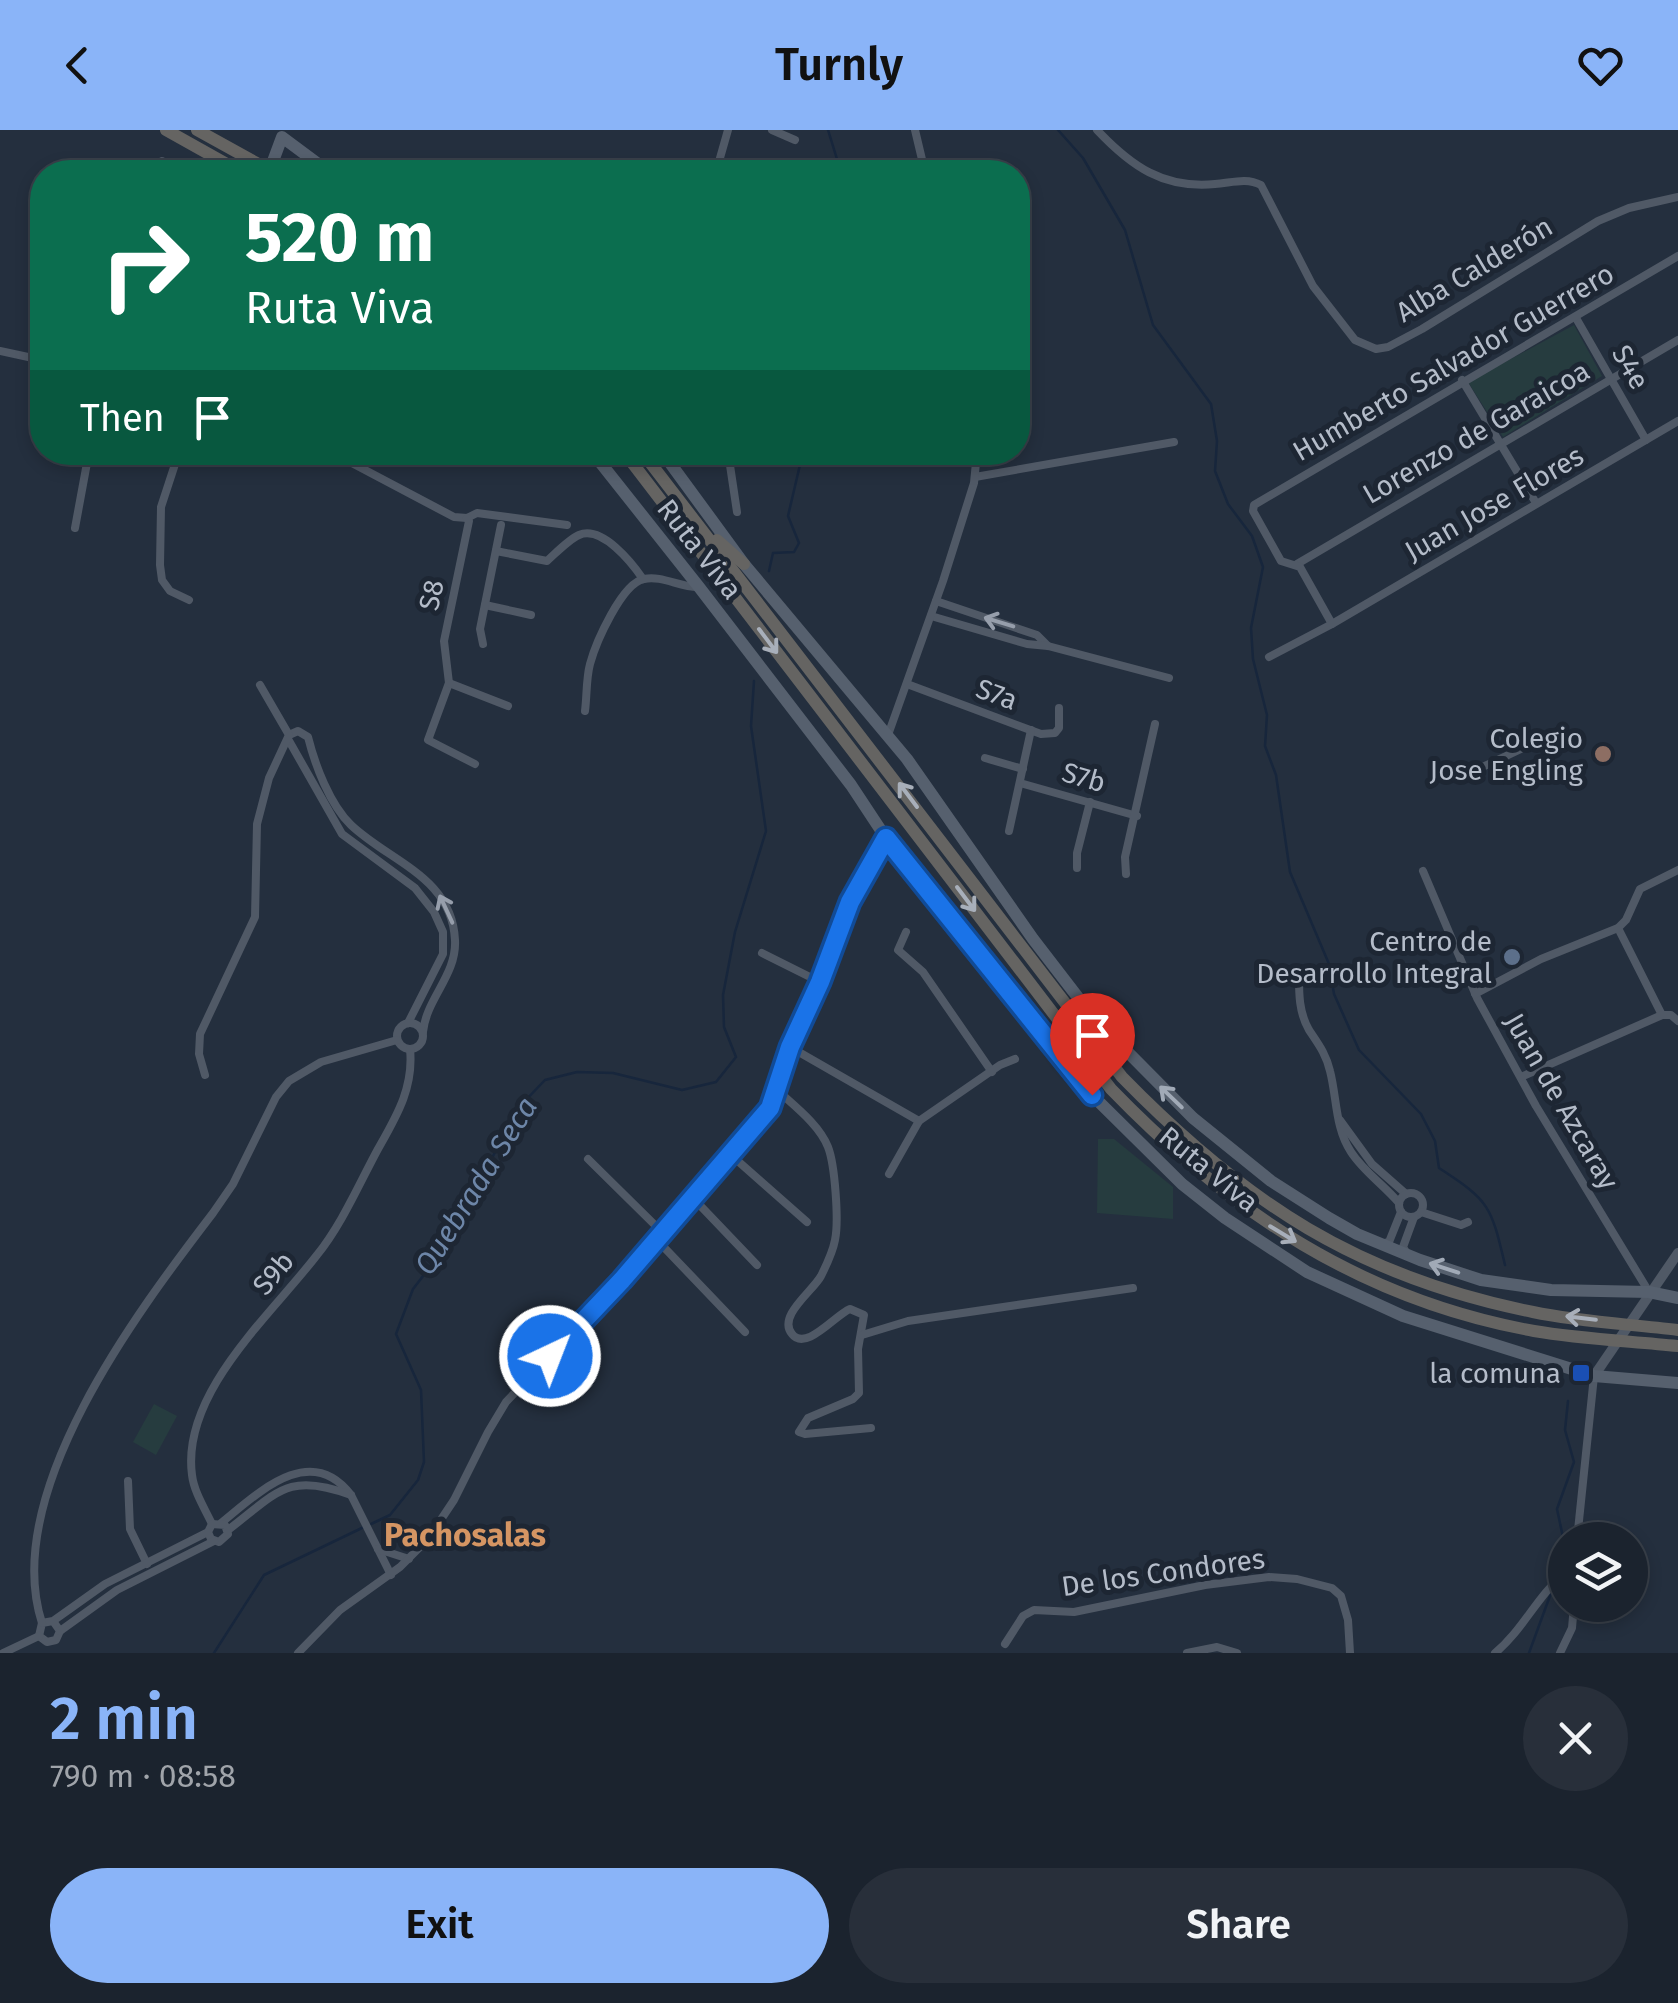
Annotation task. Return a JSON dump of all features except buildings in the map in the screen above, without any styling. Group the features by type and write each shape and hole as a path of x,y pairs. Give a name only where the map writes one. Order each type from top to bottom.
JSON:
{"highway":[{"path":"166,130 220,160"},
{"path":"197,130 250,160"},
{"name":"Ruta Viva","path":"634,465 1111,1089 1166,1146 1261,1220 1326,1259 1434,1306 1536,1332 1678,1346"},
{"name":"Ruta Viva","path":"652,465 1122,1076 1201,1154 1269,1206 1333,1245 1440,1288 1534,1312 1678,1330"},
{"path":"693,518 744,564"}],"main road":[{"path":"274,160 282,137 313,160"},
{"name":"Ruta Viva","path":"602,465 850,785 886,838 1092,1095 1141,1147 1224,1218 1307,1272 1386,1309 1596,1373 1678,1383"},
{"name":"Ruta Viva","path":"675,465 744,564 888,734 1093,1017 1193,1118 1272,1182 1329,1218 1408,1256 1480,1280 1678,1298"}],"street":[{"path":"719,160 728,130"},
{"path":"772,130 795,140"},
{"path":"915,130 922,160"},
{"name":"Alba Calderón","path":"1097,130 1130,163 1171,181 1196,186 1248,180 1261,186 1313,286 1355,340 1376,349 1422,329 1598,221 1629,208 1678,196"},
{"name":"Humberto Salvador Guerrero","path":"1297,564 1281,561 1252,508 1462,380 1678,256"},
{"name":"S4e","path":"1576,318 1646,440"},
{"name":"Lorenzo de Garaicoa","path":"1297,564 1678,340"},
{"path":"0,351 30,357"},
{"path":"1462,380 1536,503"},
{"name":"Juan Jose Flores","path":"1269,657 1332,624 1678,420"},
{"path":"974,478 1174,442"},
{"path":"75,528 87,465"},
{"path":"175,465 161,507 160,565 162,580 170,591 189,600"},
{"path":"356,465 454,517 467,518 477,512 567,525"},
{"path":"730,465 737,512"},
{"path":"888,734 936,601 976,465"},
{"name":"S8","path":"467,518 470,521 444,641 448,684 428,740 475,764"},
{"path":"483,644 480,628 501,524"},
{"path":"496,551 547,561 579,534 594,534 621,550 643,579"},
{"path":"1297,564 1332,624"},
{"path":"584,711 590,664 607,622 628,588 643,579 699,587"},
{"path":"936,601 1038,634 1048,646"},
{"path":"485,605 530,615"},
{"path":"931,616 1169,678"},
{"path":"448,684 508,706"},
{"name":"S7a","path":"907,684 1031,730 1009,830"},
{"path":"260,686 342,834 416,888 439,922 443,954 408,1022 400,1027 397,1040"},
{"path":"1031,730 1055,734 1059,728 1059,708"},
{"path":"1126,874 1125,857 1155,724"},
{"path":"205,1075 199,1054 200,1034 256,917 256,824 269,778 289,737 298,731 308,737 311,755 345,818 426,880 447,906 455,935 454,960 426,1018 419,1046 410,1050 397,1040"},
{"path":"1459,778 1522,749"},
{"path":"985,758 1023,769"},
{"name":"S7b","path":"1020,783 1137,816"},
{"path":"1078,868 1077,853 1090,802"},
{"path":"298,1653 340,1610 391,1574 428,1539 454,1500 506,1402 660,1236 770,1108 790,1047 850,902 886,838"},
{"path":"1475,994 1541,959 1618,928 1632,911 1640,890 1678,870"},
{"name":"Juan de Azcaray","path":"1423,871 1444,933 1475,994 1648,1294"},
{"path":"1521,1077 1670,1017 1618,928"},
{"path":"906,932 898,950 923,972 992,1072"},
{"path":"762,953 820,982"},
{"path":"1299,970 1299,1004 1310,1030 1324,1048 1340,1132 1349,1150 1400,1208 1462,1225 1468,1222"},
{"path":"408,1022 423,1032"},
{"path":"75,1399 223,1198 268,1109 289,1081 322,1062 397,1040"},
{"path":"790,1047 918,1121"},
{"name":"S9b","path":"214,1542 217,1527 192,1476 191,1458 199,1414 242,1347 331,1236 404,1100 411,1076 410,1050"},
{"path":"889,1174 918,1121 1015,1059"},
{"path":"776,1089 802,1113 828,1147 835,1214 836,1240 819,1280 791,1314 789,1328 793,1337 800,1340 810,1338 838,1314 857,1309 864,1315 858,1348 859,1393 854,1399 808,1418 798,1432 872,1428"},
{"path":"1340,1120 1372,1164 1406,1194 1419,1195 1423,1203 1403,1247 1408,1256"},
{"path":"731,1155 807,1222"},
{"path":"588,1158 745,1332"},
{"path":"1380,1244 1389,1242 1406,1194"},
{"path":"693,1198 757,1265"},
{"path":"1580,1522 1596,1373 1678,1253"},
{"path":"862,1335 908,1321 1133,1288"},
{"path":"42,1624 53,1622 105,1584 217,1527 276,1479 291,1474 308,1472 334,1479 354,1500 391,1574"},
{"path":"128,1481 130,1529 150,1573"},
{"path":"39,1636 56,1640 60,1631 118,1590 223,1541 217,1527"},
{"path":"377,1546 409,1558"},
{"path":"24,1565 31,1604 42,1624 39,1636"},
{"name":"De los Condores","path":"1005,1644 1014,1627 1034,1610 1074,1612 1205,1584 1270,1577 1332,1588 1341,1596 1348,1620 1348,1653"},
{"path":"1496,1653 1548,1588"},
{"path":"53,1622 60,1631"},
{"path":"1560,1653 1573,1622"},
{"path":"3,1653 39,1636"},
{"path":"1187,1653 1217,1647 1236,1653"}],"green space":[{"path":"1574,325 1602,376 1503,437 1468,382"},
{"path":"1098,1139 1114,1139 1173,1187 1173,1219 1097,1213"},
{"path":"154,1404 177,1416 156,1455 133,1442"}],"waterway":[{"name":"Quebrada Seca","path":"828,130 837,160"},
{"path":"1058,130 1083,158 1125,230 1153,325 1211,404 1217,441 1215,471 1228,504 1252,536 1263,567 1251,628 1253,659 1267,715 1265,746 1276,775 1290,872 1329,964 1334,994 1359,1050 1421,1114 1435,1141 1439,1168 1486,1207 1505,1265"},
{"name":"Quebrada Seca","path":"769,571 773,553 794,552 799,543 788,516 800,465"},
{"name":"Quebrada Seca","path":"371,1524 390,1515 418,1480 424,1462 421,1390 396,1334 413,1289 434,1262 522,1104 545,1080 577,1072 613,1073 682,1090 716,1082 736,1057 724,1027 723,995 735,932 766,831 751,726 754,681"},
{"path":"1560,1522 1557,1509 1574,1462 1565,1430 1568,1401"},
{"name":"Quebrada Seca","path":"214,1653 264,1575 364,1527"},
{"path":"1529,1653 1548,1601"}],"place":[{"name":"Colegio Jose Engling","path":"1603,754"},
{"name":"Centro de Desarrollo Integral","path":"1512,957"},
{"name":"la comuna","path":"1581,1373"}],"district":[{"name":"Pachosalas","path":"465,1535"}],"route":[{"path":"550,1356 622,1280 770,1108 790,1047 850,902 886,838 1092,1095"}]}
